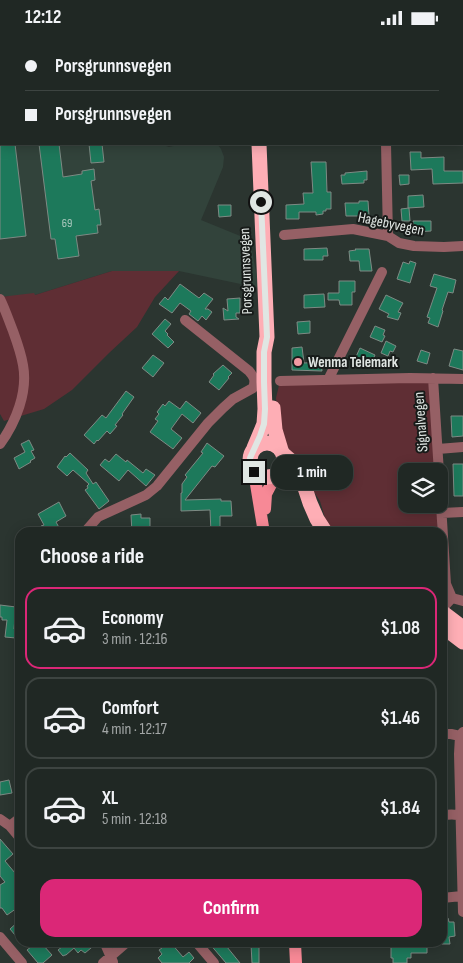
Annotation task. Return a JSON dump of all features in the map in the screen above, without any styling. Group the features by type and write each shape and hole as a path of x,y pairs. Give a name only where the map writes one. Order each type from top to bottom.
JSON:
{"highway":[{"name":"Porsgrunnsvegen","path":"259,145 267,337 270,351 275,431 284,464 276,475"},
{"name":"Porsgrunnsvegen","path":"254,472 250,463 251,453 264,424 264,352 267,337"},
{"path":"254,449 263,443 273,444 298,467 306,493 322,527"},
{"path":"254,472 263,477 286,476 306,493"},
{"path":"447,615 463,628"},
{"path":"447,631 463,642"}],"main road":[{"name":"Porsgrunnsvegen","path":"254,472 263,527"},
{"name":"Porsgrunnsvegen","path":"264,527 266,494 276,475"},
{"path":"295,947 296,963"}],"street":[{"path":"386,145 388,237"},
{"name":"Hagebyvegen","path":"284,235 354,229 375,233 400,243 414,246 463,246"},
{"path":"328,380 382,272"},
{"path":"0,299 20,352 24,366 24,378 22,394 15,415 7,434 0,444"},
{"path":"88,527 98,517 146,495 157,486 208,423 234,399 254,388 256,383 249,371 184,320"},
{"name":"Signalvegen","path":"433,378 439,463"},
{"name":"Signalvegen","path":"280,381 463,379"},
{"path":"438,449 463,447"},
{"path":"448,513 463,512"},
{"name":"Signalvegen","path":"442,513 443,527"},
{"name":"Signalvegen","path":"447,586 452,598"},
{"path":"447,604 452,598 463,601"},
{"path":"447,734 462,734 459,755 463,912"},
{"path":"447,815 462,816"},
{"path":"0,819 15,832"},
{"path":"10,826 15,822"},
{"path":"447,898 462,896"},
{"path":"0,937 22,963"},
{"path":"106,947 109,961"},
{"path":"109,961 122,947"},
{"path":"200,947 214,963"}],"shaded area":[{"path":"0,145 163,145 169,147 178,145 218,145 221,149 224,157 223,167 201,220 250,240 259,288 179,271 112,271 35,295 0,297"},
{"path":"112,271 179,271 155,297 137,327 72,390 44,409 4,421 0,414 0,297 34,293 35,295"},
{"path":"433,378 438,463 398,463 398,513 438,513 437,527 331,527 326,521 320,501 280,435 276,398 280,381"}],"building":[{"path":"0,145 15,145 26,236 0,239"},
{"path":"39,145 59,145 63,177 82,174 82,171 94,169 95,180 91,181 95,210 99,209 101,225 97,225 98,233 76,236 79,256 58,259 55,239 51,239"},
{"path":"89,145 102,145 104,162 91,163"},
{"path":"410,152 421,152 421,158 444,157 444,171 463,171 463,183 433,184 432,169 411,170"},
{"path":"311,162 326,162 327,192 331,192 331,209 326,209 326,211 323,211 323,214 316,215 316,212 299,212 299,219 286,219 286,205 304,204 303,193 313,193"},
{"path":"367,171 367,180 364,180 364,183 342,184 341,175"},
{"path":"399,175 409,175 409,184 400,185"},
{"path":"423,195 424,207 408,208 408,196"},
{"path":"359,201 368,201 369,216 346,216 345,203 359,203"},
{"path":"218,205 231,205 231,216 219,217"},
{"path":"409,208 410,221 402,221 401,209"},
{"path":"413,221 431,221 431,231 414,232"},
{"path":"327,248 328,256 323,256 323,260 304,260 304,249"},
{"path":"369,249 372,271 360,271 359,261 350,261 349,251"},
{"path":"410,261 416,263 410,283 397,279 403,262 409,264"},
{"path":"434,274 456,280 453,293 448,292 438,327 428,323 430,318 427,317 437,288 430,286"},
{"path":"339,281 355,281 355,292 352,292 352,305 340,305 339,300 328,300 328,293 339,293"},
{"path":"180,284 199,298 204,293 213,299 205,309 212,312 206,320 202,316 198,321 189,314 191,311 180,303 172,313 159,304 165,297 168,300"},
{"path":"324,294 325,307 304,308 304,295"},
{"path":"386,295 403,303 398,312 401,313 398,320 387,317 389,314 379,309"},
{"path":"240,298 240,313 236,313 236,317 239,319 224,320 223,308 228,311 227,299"},
{"path":"165,319 171,324 165,331 174,342 168,348 152,334"},
{"path":"310,321 310,333 298,334 297,322"},
{"path":"375,326 385,330 382,342 370,337"},
{"path":"386,341 396,346 393,352 390,351 388,356 381,353"},
{"path":"302,347 304,363 321,362 322,371 292,370 292,348"},
{"path":"360,348 375,355 369,368 354,361"},
{"path":"454,349 463,351 463,370 449,366"},
{"path":"421,350 430,353 427,364 417,361"},
{"path":"153,355 164,363 153,377 142,368"},
{"path":"223,365 232,373 219,390 209,382 213,374"},
{"path":"126,391 134,397 115,425 117,426 110,434 107,431 94,444 84,435 102,415 106,418"},
{"path":"169,401 180,409 186,401 201,413 193,423 182,414 171,429 182,438 173,449 150,432 158,421 155,419 159,414 157,412 163,404 165,406"},
{"path":"451,416 463,416 463,436 452,437"},
{"path":"29,440 34,450 31,451 35,458 19,469 14,458 25,452 21,444"},
{"path":"207,443 224,456 215,467 212,466 185,500 221,499 221,501 231,501 232,516 220,516 220,527 211,527 210,510 181,511 182,484 187,477 185,475 203,453 201,452"},
{"path":"70,453 88,470 86,473 93,484 96,482 109,501 99,509 85,490 89,484 73,470 67,476 57,467 65,456"},
{"path":"116,454 143,473 146,469 155,475 146,486 128,470 119,481 100,465 105,459 109,462"},
{"path":"453,464 463,464 463,496 454,496"},
{"path":"59,502 66,516 56,522 59,527 41,527 44,525 38,514"},
{"path":"141,514 141,518 150,518 150,527 132,527 131,515"},
{"path":"0,605 15,607 15,638 5,637 7,620 2,620 2,617 0,617"},
{"path":"9,780 12,793 0,795 0,782"},
{"path":"0,839 13,854 5,861 15,873 15,909 7,915 0,908 0,885 5,882 0,876"},
{"path":"447,918 449,922 454,922 455,936 449,937 450,944 447,944"},
{"path":"15,924 15,935 10,929"},
{"path":"31,947 45,947 52,955 43,963 38,963 27,950"},
{"path":"62,947 92,947 85,953 81,950 78,953 74,948 63,956 58,950"},
{"path":"174,947 183,957 189,952 194,958 189,963 162,963 158,958 162,954 159,950"},
{"path":"212,947 227,947 240,963 226,963"},
{"path":"251,947 259,947 259,963 252,963"},
{"path":"391,947 427,947 427,953 411,953 411,958 407,958 407,963 393,963 393,958 391,958"}],"place":[{"name":"Wenma Telemark","path":"298,362"}],"route":[{"path":"254,472 250,463 251,453 264,424 264,352 267,337 261,202"}]}
